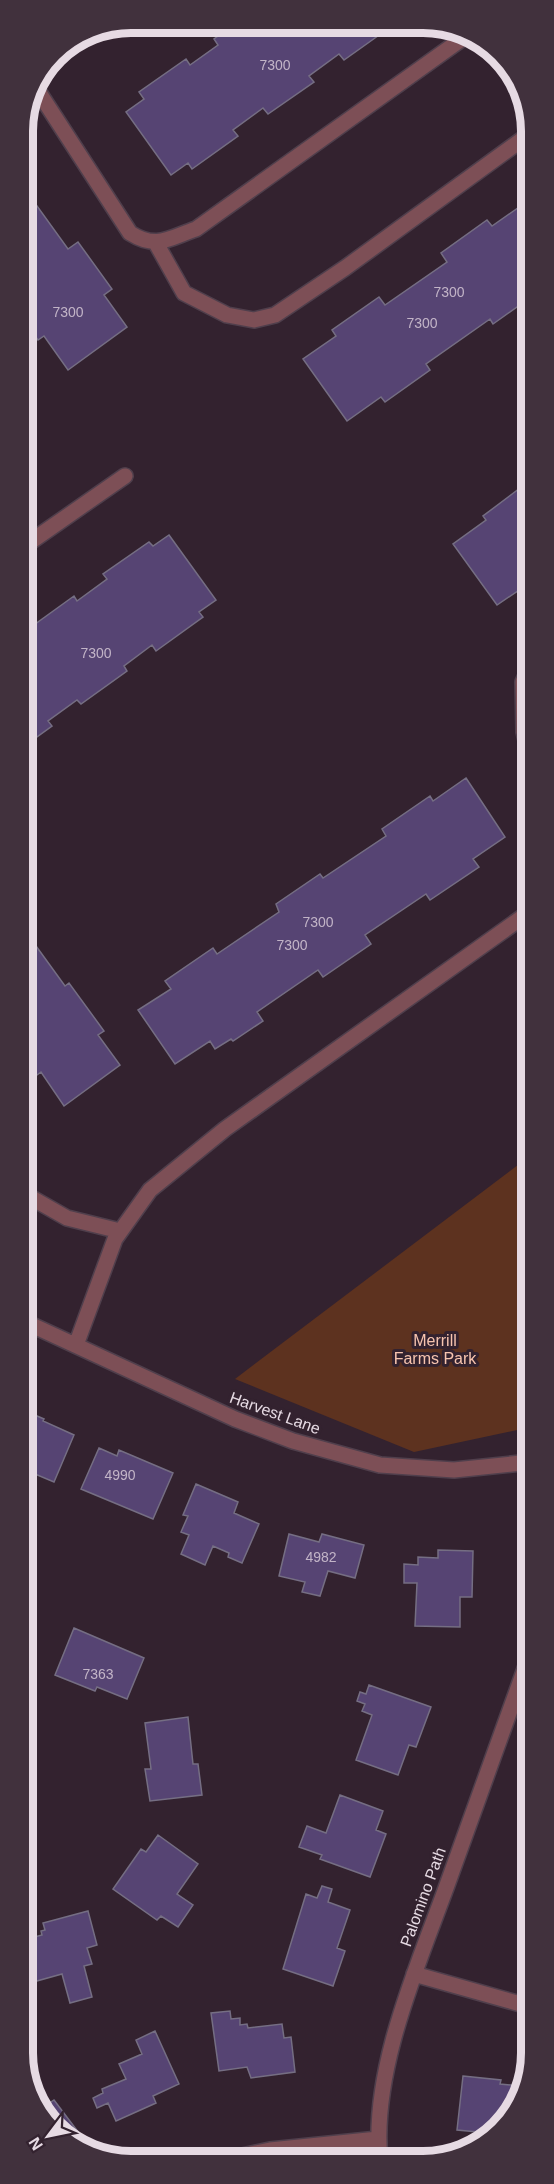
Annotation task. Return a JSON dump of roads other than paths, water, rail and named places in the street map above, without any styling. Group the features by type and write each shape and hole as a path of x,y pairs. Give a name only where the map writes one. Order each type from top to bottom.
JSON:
{"street":[{"path":"40,94 130,233 142,241 156,243 196,229 461,40"},
{"path":"156,243 184,293 227,315 254,320 274,315 345,268 521,141"},
{"path":"33,541 125,476"},
{"path":"76,1345 115,1239 150,1190 225,1129 521,918"},
{"path":"33,1199 66,1218 120,1231"},
{"name":"Harvest Lane","path":"33,1326 235,1419 293,1441 380,1465 454,1470 521,1463"},
{"name":"Palomino Path","path":"379,2151 378,2139 386,2067 414,1974 521,1680"},
{"path":"414,1974 521,2004"},
{"path":"265,2151 378,2139"}],"park label":[{"name":"Merrill Farms Park","path":"435,1349"}]}
